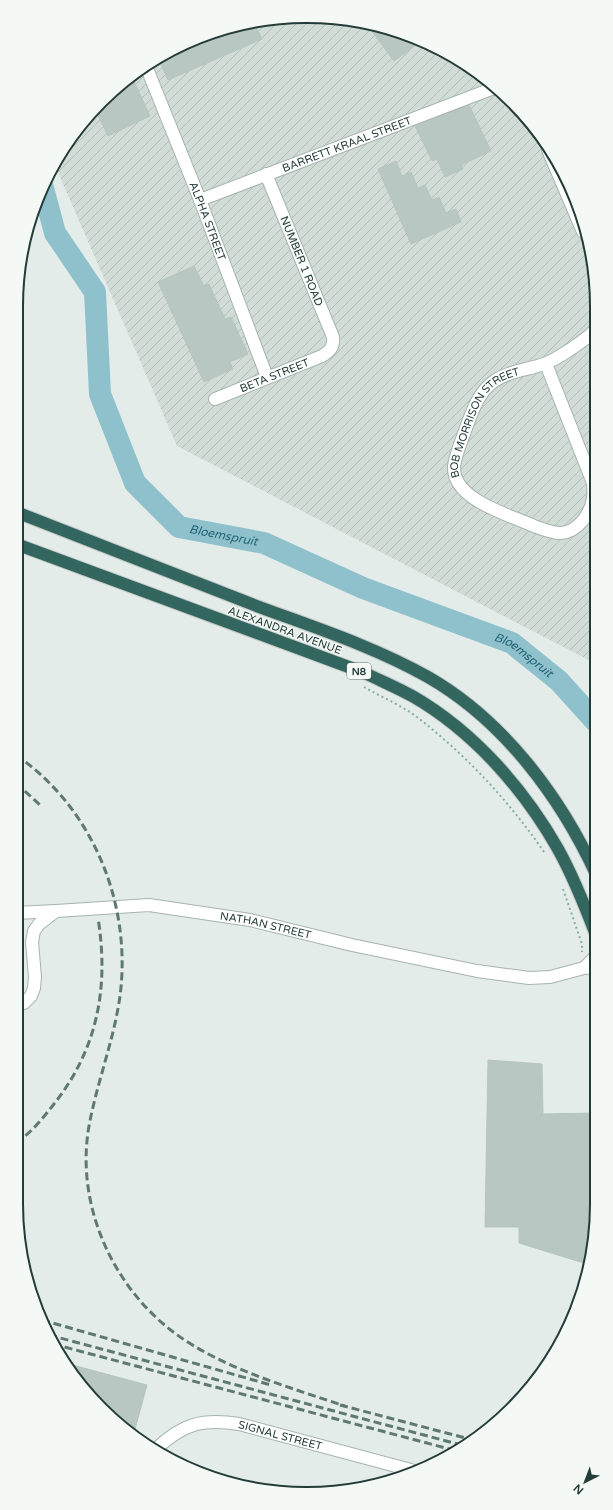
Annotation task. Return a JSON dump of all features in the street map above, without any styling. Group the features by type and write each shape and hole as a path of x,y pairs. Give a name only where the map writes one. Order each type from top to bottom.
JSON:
{"highway":[{"name":"ALEXANDRA AVENUE","path":"23,515 364,646 428,677 477,710 516,750 549,792 590,861"},
{"name":"ALEXANDRA AVENUE","path":"23,547 365,673 409,694 434,710 455,726 495,763 530,806 558,850 590,922"}],"street":[{"name":"ALPHA STREET","path":"148,72 200,200 267,377"},
{"name":"BARRETT KRAAL STREET","path":"200,200 489,90"},
{"name":"NUMBER 1 ROAD","path":"266,174 333,337 332,348"},
{"name":"BOB MORRISON STREET","path":"590,334 579,343 546,364 504,375 492,382 474,407 454,467 456,479 463,490 478,502 545,530 561,533 573,529 583,521 590,508"},
{"name":"BETA STREET","path":"215,399 322,356 332,348"},
{"name":"BOB MORRISON STREET","path":"546,364 590,474"},
{"name":"NATHAN STREET","path":"23,913 149,905 250,920 358,947 477,971 521,977 550,977 590,968"},
{"path":"23,1003 31,996 34,988 35,977 32,942 34,931 39,924 56,911"},
{"path":"584,968 590,962"},
{"name":"SIGNAL STREET","path":"160,1446 169,1437 184,1428 200,1422 217,1420 239,1424 406,1469"}],"path":[{"path":"364,688 416,716 453,748 508,803 547,855"},
{"path":"562,887 582,944 584,968 590,979"}],"shaded area":[{"path":"306,23 344,25 362,28 398,38 432,52 464,71 493,93 507,106 520,120 542,149 561,181 575,215 585,251 588,269 590,306 590,661 177,446 58,171 82,134 106,106 120,93 149,71 181,52 215,38 251,28 269,25"}],"building":[{"path":"256,27 262,39 168,80 161,64 165,61 181,52 215,38"},
{"path":"372,31 398,38 416,45 394,61"},
{"path":"134,82 150,116 108,136 98,115 120,93"},
{"path":"469,105 491,151 461,165 463,169 445,177 437,159 432,161 415,126"},
{"path":"396,161 402,176 411,172 418,188 425,185 432,200 439,197 446,213 456,209 461,222 411,244 378,169"},
{"path":"194,266 204,286 209,284 225,319 231,317 248,354 230,362 233,369 204,382 158,282"},
{"path":"488,1060 542,1064 543,1114 590,1113 590,1204 588,1241 584,1263 519,1243 519,1227 485,1227"},
{"path":"74,1365 147,1385 135,1429 106,1404"}],"waterway":[{"name":"Bloemspruit","path":"45,197 55,233 95,292 100,394 135,483 179,527 264,543 363,588 512,643 559,681 590,715"}],"railway":[{"path":"23,761 43,777 66,802 86,830 101,861 113,893 120,927 122,961 120,996 114,1029 92,1110 86,1156 88,1185 94,1214 104,1242 117,1269 134,1293 154,1315 176,1334 194,1346 235,1367 345,1406"},
{"path":"23,789 40,805"},
{"path":"23,1137 41,1120 69,1083 81,1061 90,1039 97,1016 101,992 102,968 98,918"},
{"path":"49,1322 271,1385"},
{"path":"57,1337 456,1444"},
{"path":"62,1346 448,1449"},
{"path":"340,1405 465,1438"}]}
